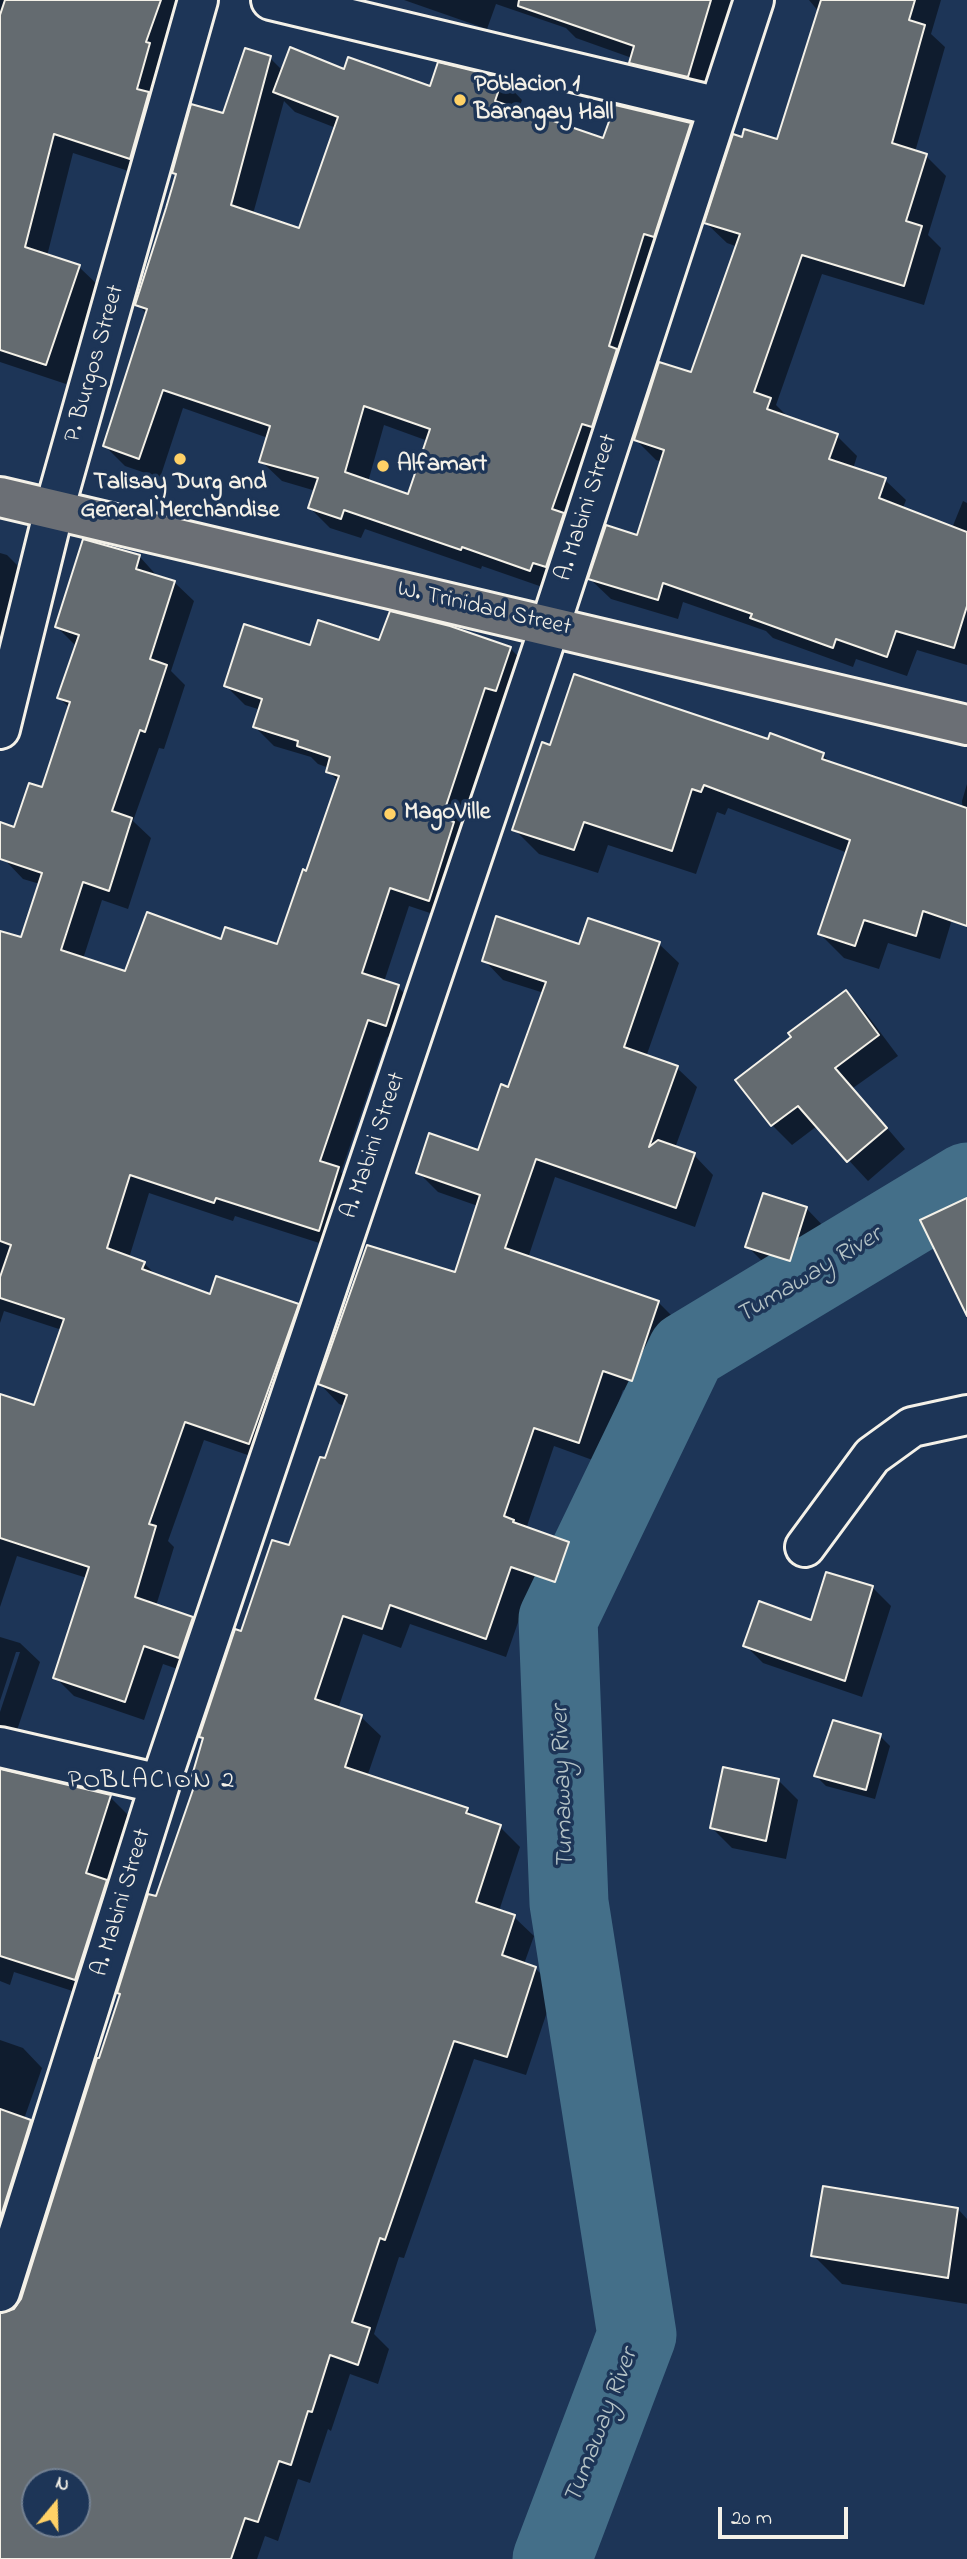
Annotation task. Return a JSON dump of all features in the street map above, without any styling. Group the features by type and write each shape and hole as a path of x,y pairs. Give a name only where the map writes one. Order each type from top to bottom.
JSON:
{"main road":[{"name":"W. Trinidad Street","path":"0,497 967,725"}],"street":[{"name":"P. Burgos Street","path":"0,729 54,510 198,0"},
{"path":"271,0 719,107"},
{"name":"A. Mabini Street","path":"0,2292 160,1784 550,626 754,0"},
{"path":"805,1547 872,1456 912,1427 967,1415"},
{"path":"0,1746 160,1784"}],"building":[{"path":"5,0 161,0 146,42 150,43 137,89 149,92 130,159 54,134 25,247 80,265 46,365 0,350 0,15"},
{"path":"519,0 711,0 688,77 629,63 634,46 518,6"},
{"path":"821,0 915,0 909,20 925,25 892,143 927,154 906,221 922,226 904,286 802,255 754,392 771,398 767,409 838,434 829,459 886,478 879,498 967,532 967,606 954,648 896,631 887,657 836,639 833,648 750,618 752,614 663,583 658,600 588,579 606,525 637,535 664,450 634,440 659,362 691,372 740,234 704,223 733,134 742,137 744,129 777,139"},
{"path":"290,47 344,69 348,57 430,86 438,62 503,78 495,101 603,138 615,105 691,123 654,237 644,234 609,346 617,349 592,427 582,424 552,509 564,513 546,567 533,563 530,571 344,510 341,519 308,508 318,478 259,462 270,426 163,390 139,459 103,446 147,309 135,305 176,174 172,173 191,104 223,113 245,48 271,56 231,205 299,228 338,117 273,92","holes":["364,406 430,429 408,494 345,472"]},
{"path":"83,539 140,555 136,569 175,581 150,659 167,665 145,732 140,730 112,811 132,818 109,891 83,882 61,950 125,971 147,912 221,939 225,927 277,944 339,776 326,772 330,757 297,746 298,741 253,727 262,699 224,686 244,624 310,645 318,620 379,640 390,611 450,626 511,647 496,691 485,688 442,818 454,822 429,901 390,888 362,973 399,985 386,1026 368,1020 320,1161 339,1167 319,1231 216,1198 214,1203 130,1175 107,1248 145,1262 142,1269 210,1294 216,1276 299,1304 249,1444 185,1422 149,1524 156,1526 135,1597 193,1617 179,1658 144,1646 125,1702 53,1678 89,1567 0,1538 0,1394 34,1405 64,1319 0,1298 0,1277 11,1245 0,1241 0,931 21,937 42,873 0,859 0,822 14,827 29,783 42,787 70,702 57,698 79,635 55,627"},
{"path":"574,674 768,739 770,733 824,753 822,759 967,808 967,926 923,911 916,936 864,920 855,946 818,934 850,840 704,785 701,792 692,789 672,851 584,822 574,850 512,830 542,742 550,745"},
{"path":"496,916 579,944 588,918 660,942 624,1047 678,1066 649,1147 658,1140 695,1153 676,1208 536,1159 505,1248 659,1301 632,1381 603,1371 579,1443 534,1428 504,1516 514,1520 513,1522 569,1542 555,1582 511,1567 486,1639 390,1605 382,1629 343,1616 315,1699 362,1715 345,1767 468,1808 466,1813 501,1825 476,1902 515,1915 502,1955 536,1967 507,2057 454,2041 385,2240 380,2238 352,2322 370,2328 358,2365 330,2355 291,2465 279,2461 258,2522 245,2518 231,2559 0,2559 0,2313 14,2309 21,2299 97,2058 120,1994 117,1993 148,1894 156,1896 196,1781 191,1779 203,1738 199,1737 235,1629 241,1631 272,1540 289,1545 320,1457 325,1458 347,1395 318,1384 367,1245 455,1272 480,1195 416,1173 429,1133 478,1150 501,1084 508,1087 546,982 482,961"},
{"path":"846,990 879,1035 835,1068 887,1128 847,1162 798,1106 771,1126 735,1080 791,1037 788,1033"},
{"path":"763,1193 807,1207 790,1261 745,1247"},
{"path":"967,1198 967,1316 920,1220"},
{"path":"826,1572 873,1586 845,1681 743,1646 759,1601 811,1620"},
{"path":"833,1720 881,1734 866,1790 814,1776"},
{"path":"723,1767 779,1779 766,1841 710,1828"},
{"path":"0,1769 111,1795 86,1873 107,1880 75,1980 0,1956"},
{"path":"0,2109 31,2120 0,2219"},
{"path":"823,2186 958,2208 948,2278 811,2256"}],"waterway":[{"name":"Tumaway River","path":"552,2559 637,2335 569,1903 558,1619 687,1351 967,1182"}],"place":[{"name":"Poblacion 1 Barangay Hall","path":"460,100"},
{"name":"Talisay Durg and General Merchandise","path":"180,459"},
{"name":"Alfamart","path":"383,466"},
{"name":"MagoVille","path":"390,814"}],"district":[{"name":"POBLACION 2","path":"152,1783"}]}
